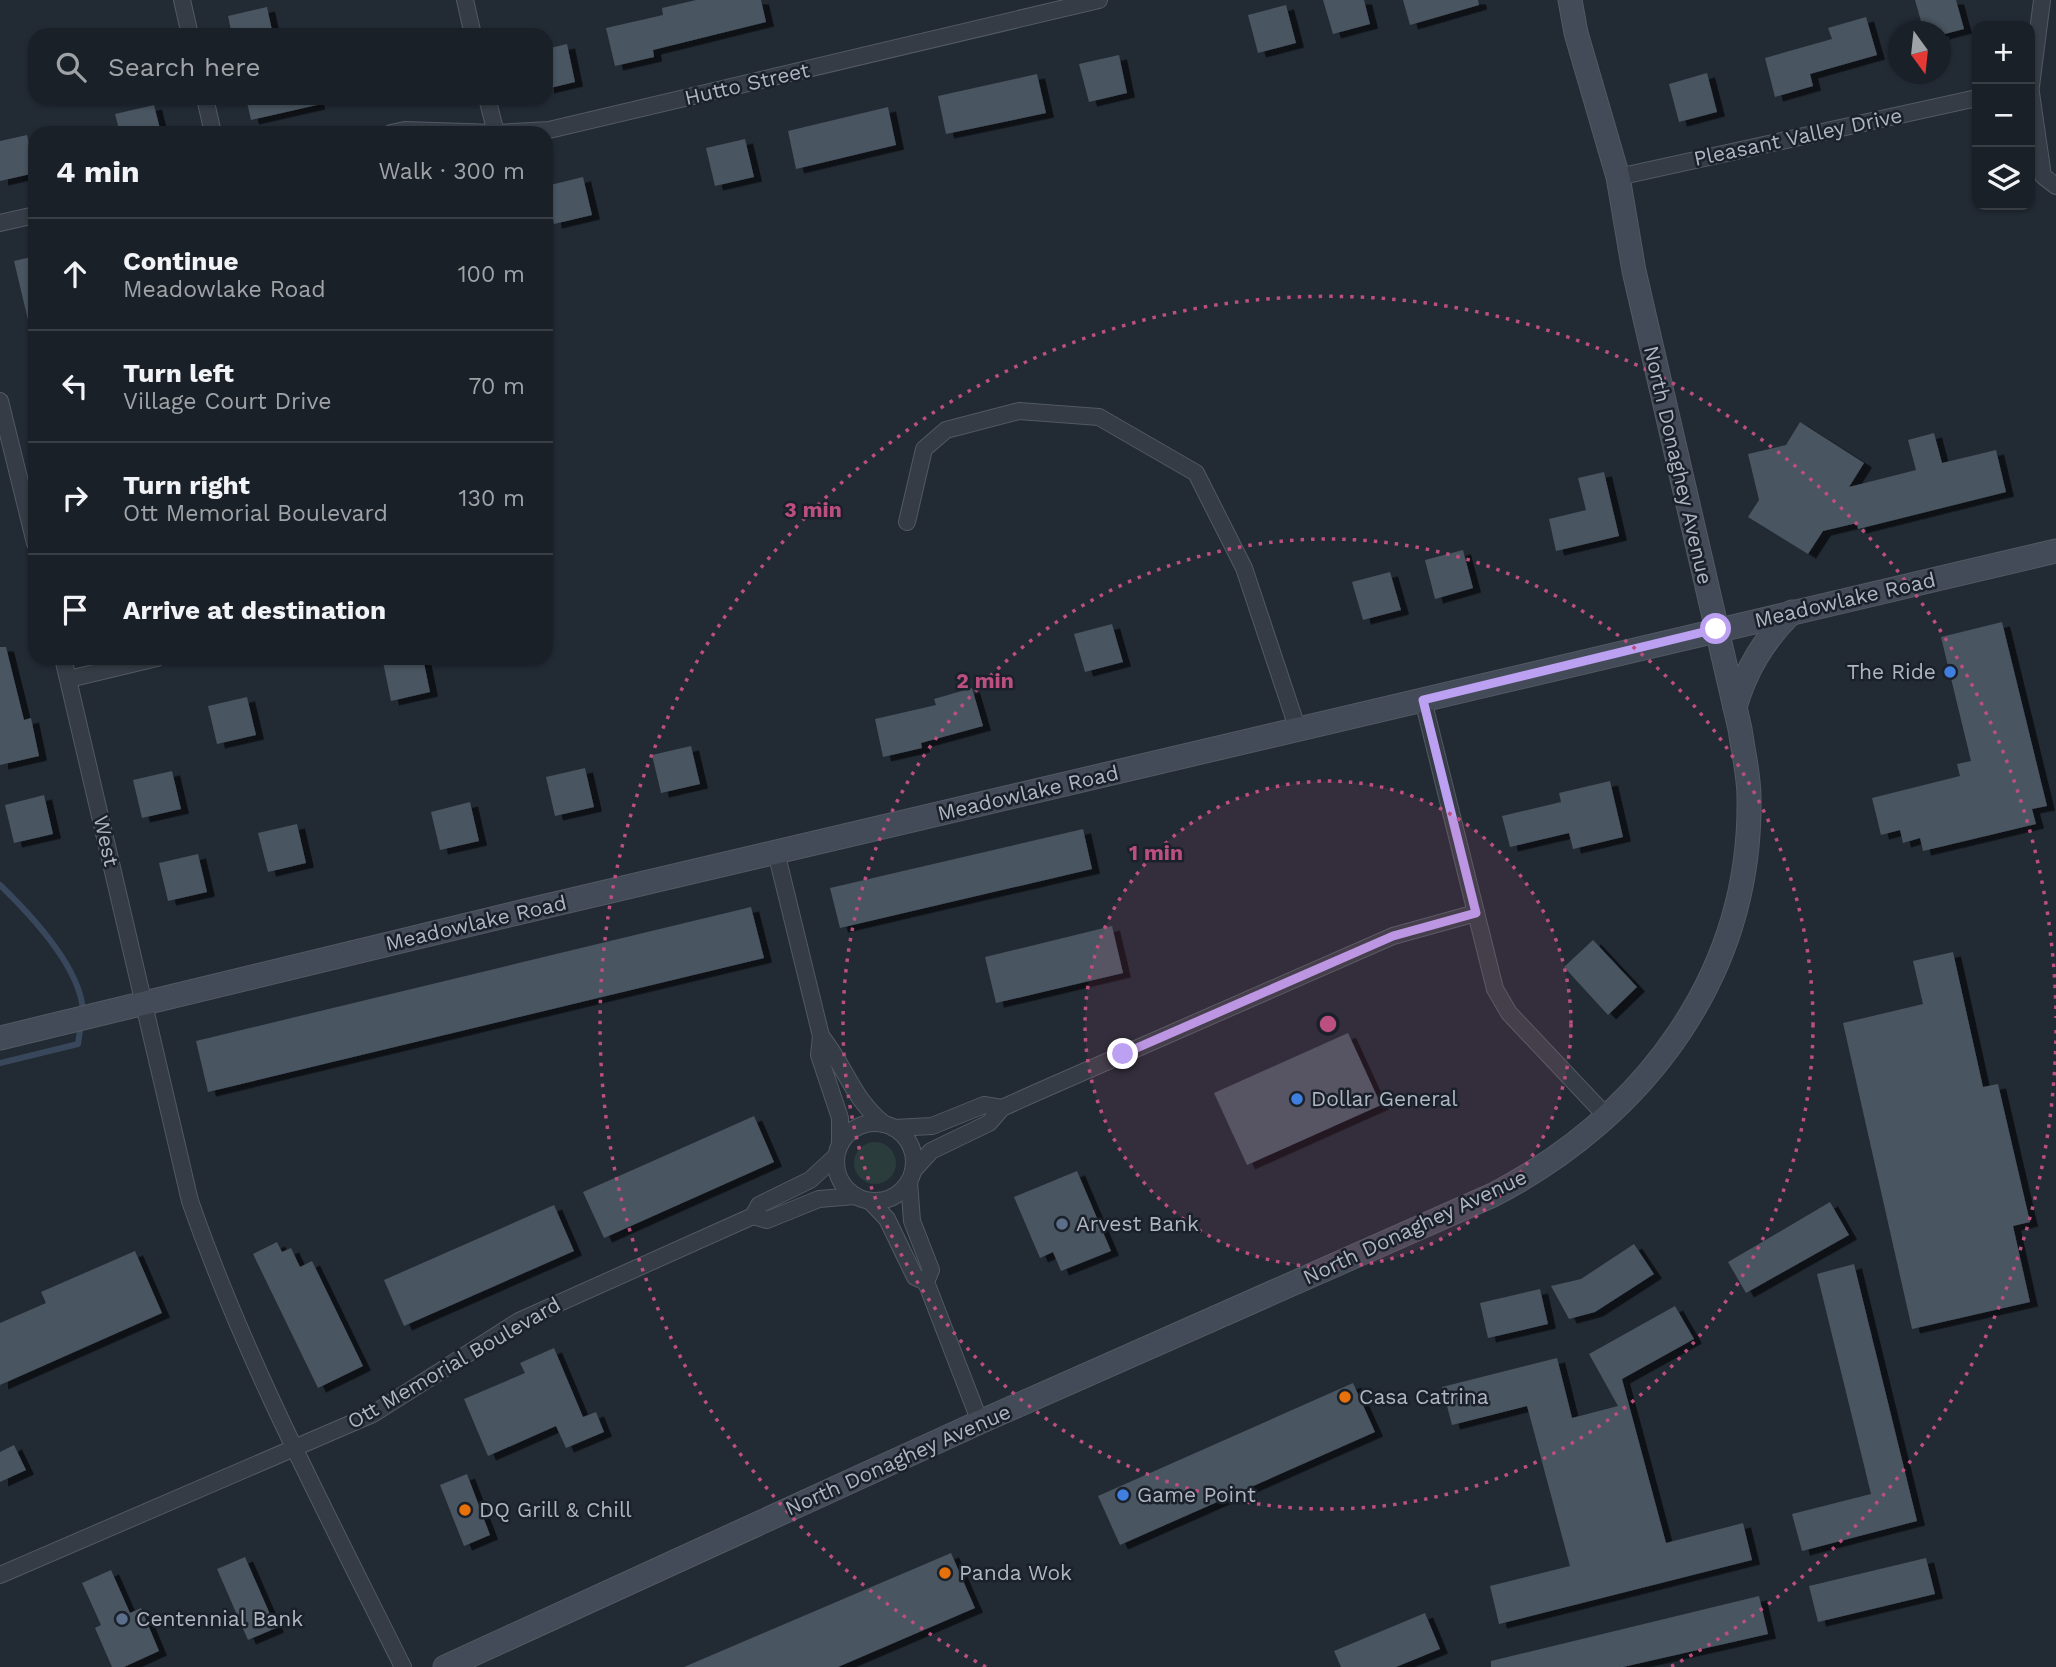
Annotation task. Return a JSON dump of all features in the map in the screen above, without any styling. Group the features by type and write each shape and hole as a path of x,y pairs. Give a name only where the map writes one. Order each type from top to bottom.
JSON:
{"street":[{"path":"182,0 188,28"},
{"path":"465,0 471,28"},
{"name":"Hutto Street","path":"553,129 1099,0"},
{"name":"North Donaghey Avenue","path":"445,1667 980,1422 1493,1195 1537,1172 1608,1118 1643,1082 1684,1026 1712,975 1733,919 1745,864 1749,796 1735,707 1634,271 1618,177 1576,33 1570,0"},
{"path":"2030,84 2042,0"},
{"name":"Pleasant Valley Drive","path":"1618,177 1972,99"},
{"path":"207,105 211,126"},
{"path":"490,105 494,126"},
{"path":"2035,121 2043,176 2056,186"},
{"path":"0,223 28,217"},
{"path":"0,401 28,515"},
{"path":"906,522 923,449 946,430 1019,411 1099,417 1196,473 1244,568 1298,730"},
{"name":"Meadowlake Road","path":"0,1038 1716,629 2056,551"},
{"path":"1735,707 1743,679 1757,654 1792,612"},
{"name":"West","path":"65,665 190,1201 209,1255 293,1447 402,1667"},
{"path":"69,679 128,665"},
{"path":"1423,700 1495,989 1509,1013 1608,1118"},
{"path":"776,852 821,1037 819,1055 840,1118 839,1179 887,1219 915,1277 926,1282"},
{"path":"862,1198 889,1199 931,1151 989,1123 1002,1108 1393,936 1476,913"},
{"path":"821,1037 832,1050 861,1104 910,1144 912,1221 930,1270 926,1282 980,1422"},
{"path":"838,1151 858,1127 932,1126 984,1105 1002,1108"},
{"name":"Ott Memorial Boulevard","path":"0,1575 373,1413 519,1321 753,1216 759,1205 810,1180 838,1151"},
{"name":"Ott Memorial Boulevard","path":"753,1216 767,1220 819,1199 862,1198"}],"shaded area":[{"path":"875,1142 890,1148 896,1163 890,1178 875,1184 860,1178 854,1163 860,1148"}],"building":[{"path":"696,0 761,0 766,22 653,50 654,57 615,66 606,28 663,15 662,8"},
{"path":"1323,0 1364,0 1370,24 1333,34"},
{"path":"1403,0 1478,0 1479,5 1410,25"},
{"path":"1915,0 1956,0 1964,29 1951,32 1951,21 1921,21"},
{"path":"1286,5 1296,43 1258,53 1248,15"},
{"path":"267,7 272,28 231,28 228,16"},
{"path":"1866,17 1877,55 1810,74 1813,86 1775,97 1765,58 1832,39 1828,28"},
{"path":"567,44 575,82 553,87 553,47"},
{"path":"1119,55 1127,93 1089,102 1079,64"},
{"path":"1707,73 1717,112 1679,122 1669,84"},
{"path":"1037,74 1046,113 946,134 938,96"},
{"path":"154,105 159,126 118,126 115,114"},
{"path":"248,105 317,105 251,120"},
{"path":"888,107 896,145 796,169 788,131"},
{"path":"27,135 28,175 0,181 0,141"},
{"path":"745,139 754,177 715,186 706,148"},
{"path":"583,177 592,215 554,224 553,184"},
{"path":"28,258 28,320 14,261"},
{"path":"1800,422 1864,463 1849,487 1916,470 1908,440 1934,433 1942,463 1996,450 2006,492 1858,529 1857,523 1823,531 1808,554 1748,517 1759,500 1748,454 1786,445"},
{"path":"1604,472 1619,536 1556,551 1549,519 1586,510 1578,478"},
{"path":"1463,550 1473,588 1435,599 1425,560"},
{"path":"1390,572 1401,610 1363,620 1352,582"},
{"path":"2002,622 2047,806 2032,809 2036,824 1923,851 1920,838 1903,843 1900,830 1881,835 1872,798 1960,776 1957,764 1971,761 1941,637"},
{"path":"1112,624 1123,662 1085,672 1074,634"},
{"path":"0,647 6,647 24,720 31,718 39,756 0,765"},
{"path":"384,665 424,665 430,692 391,701"},
{"path":"972,688 983,726 921,743 922,748 883,757 875,719 936,705 934,699"},
{"path":"247,697 256,735 217,744 208,706"},
{"path":"691,746 700,784 661,793 652,755"},
{"path":"585,768 594,807 555,816 546,777"},
{"path":"172,771 181,809 142,818 133,780"},
{"path":"1610,781 1623,837 1573,849 1569,833 1510,847 1502,816 1561,802 1559,793"},
{"path":"44,795 53,834 14,843 5,805"},
{"path":"470,802 479,841 440,850 431,812"},
{"path":"297,824 306,863 268,872 258,833"},
{"path":"1083,829 1092,869 840,928 830,888"},
{"path":"198,854 207,892 168,901 159,863"},
{"path":"751,907 764,958 208,1092 196,1041"},
{"path":"1112,926 1123,973 996,1003 985,957"},
{"path":"1593,940 1637,987 1608,1015 1564,967"},
{"path":"1953,952 1983,1087 1998,1084 2030,1222 2013,1226 2030,1302 1912,1329 1843,1023 1923,1004 1913,961"},
{"name":"Dollar General","path":"1348,1033 1381,1105 1247,1165 1214,1093"},
{"path":"754,1116 774,1162 604,1238 583,1192"},
{"name":"Arvest Bank","path":"1077,1171 1111,1251 1061,1271 1053,1252 1040,1258 1014,1197"},
{"path":"1830,1202 1849,1235 1746,1293 1728,1262"},
{"path":"554,1205 574,1251 404,1326 384,1280"},
{"path":"277,1242 282,1252 291,1248 300,1267 312,1261 363,1366 318,1388 253,1254"},
{"path":"1634,1244 1654,1274 1595,1312 1569,1319 1551,1286 1581,1279"},
{"path":"135,1251 162,1313 0,1385 0,1323 46,1303 41,1292"},
{"path":"1854,1264 1917,1521 1802,1551 1792,1514 1871,1494 1817,1274"},
{"path":"1540,1289 1548,1324 1488,1338 1480,1303"},
{"path":"1675,1306 1694,1339 1622,1379 1666,1543 1743,1523 1752,1560 1499,1624 1490,1586 1570,1566 1527,1406 1452,1425 1442,1387 1557,1358 1572,1418 1618,1406 1589,1354"},
{"path":"554,1348 583,1417 596,1412 604,1432 566,1448 556,1426 488,1456 464,1399 525,1373 520,1363"},
{"path":"1353,1383 1375,1432 1120,1545 1098,1496"},
{"path":"14,1445 26,1470 0,1482 0,1452"},
{"name":"DQ Grill & Chill","path":"467,1474 490,1535 464,1546 440,1485"},
{"path":"951,1553 975,1608 838,1667 684,1667"},
{"path":"245,1557 276,1628 248,1640 217,1569"},
{"path":"1926,1558 1935,1594 1818,1622 1809,1586"},
{"name":"Centennial Bank","path":"111,1570 130,1613 141,1608 159,1651 124,1667 112,1667 95,1628 101,1625 82,1583"},
{"path":"1759,1596 1768,1634 1623,1667 1491,1667 1491,1661"},
{"path":"1425,1613 1440,1649 1396,1667 1341,1667 1334,1651"}],"waterway":[{"path":"0,885 39,927 64,961 74,979 83,1013"},
{"path":"0,1063 78,1044 81,1024"}],"place":[{"name":"The Ride","path":"1950,672"},
{"name":"Dollar General","path":"1297,1099"},
{"name":"Arvest Bank","path":"1062,1224"},
{"name":"Casa Catrina","path":"1345,1397"},
{"name":"Game Point","path":"1123,1495"},
{"name":"DQ Grill & Chill","path":"465,1510"},
{"name":"Panda Wok","path":"945,1573"},
{"name":"Centennial Bank","path":"122,1619"}],"route":[{"path":"1123,1054 1393,936 1476,913 1423,700 1716,629"}]}
